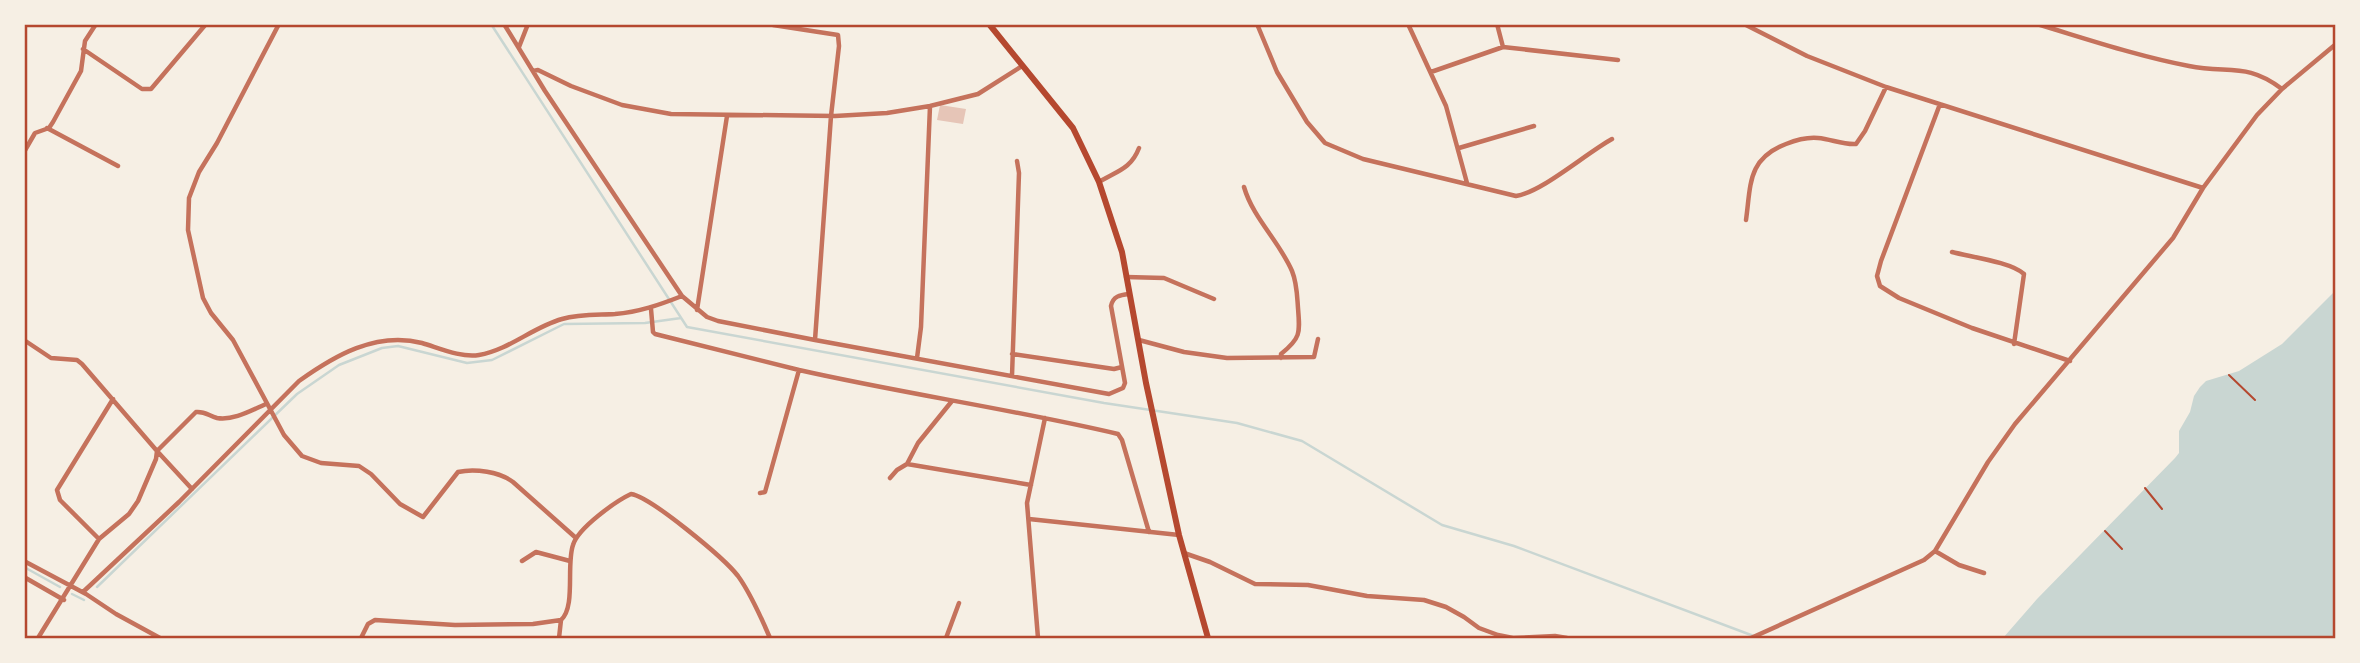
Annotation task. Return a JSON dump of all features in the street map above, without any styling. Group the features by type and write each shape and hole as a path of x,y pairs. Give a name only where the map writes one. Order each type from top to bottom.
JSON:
{"main road":[{"path":"989,24 1073,128 1099,182 1122,252 1146,383 1179,535 1208,639"}],"street":[{"path":"24,152 35,133 53,122 81,71 85,41 96,24"},
{"path":"83,50 142,89 150,89 206,24"},
{"path":"279,24 188,198 188,230 206,305 233,340 272,415 284,435 302,456 321,463 359,466 371,474 400,504 423,517 458,472 501,475 513,482 576,538"},
{"path":"504,24 679,297 718,321 1109,394 1123,388 1125,383 1112,300 1129,294"},
{"path":"519,48 528,24"},
{"path":"773,24 838,36 815,340"},
{"path":"1256,24 1277,72 1307,122 1325,143 1363,159 1508,195 1523,195 1533,192 1593,149 1612,139"},
{"path":"1408,24 1446,106 1467,183"},
{"path":"1497,24 1503,47"},
{"path":"2036,24 2190,67 2253,72 2268,78 2282,89"},
{"path":"1745,25 1807,56 1886,87 2203,188"},
{"path":"1751,639 1924,560 1935,551 2015,424 2173,238 2203,188 2257,115 2282,89 2336,44"},
{"path":"1431,72 1503,47 1618,60"},
{"path":"533,71 538,70 622,105 671,114 831,116 887,113 978,94 1022,66"},
{"path":"1746,220 1753,172 1762,158 1776,148 1806,138 1856,144 1886,87"},
{"path":"1940,104 1881,261 1877,276 1880,286 1899,298 2014,344 2070,361"},
{"path":"917,358 921,327 930,106"},
{"path":"697,310 727,116"},
{"path":"1459,148 1534,126"},
{"path":"47,128 118,166"},
{"path":"1099,182 1128,167 1139,148"},
{"path":"1012,376 1019,173 1017,161"},
{"path":"1244,187 1249,203 1291,269 1298,290 1298,336 1295,343 1281,354 1280,358"},
{"path":"1952,253 2020,270 2024,274 2014,344"},
{"path":"1126,277 1164,278 1214,299"},
{"path":"85,593 272,415 299,381 349,351 380,341 405,340 477,355 494,351 564,318 651,311 679,297"},
{"path":"651,311 655,334 671,339 799,370 1118,434 1149,532"},
{"path":"1138,340 1184,352 1227,358 1280,358 1314,357 1318,339"},
{"path":"24,340 51,358 77,360 95,377 192,490"},
{"path":"1012,354 1114,369 1122,367"},
{"path":"761,493 765,492 799,370"},
{"path":"99,539 60,500 57,490 113,399"},
{"path":"890,478 907,464 918,443 952,401"},
{"path":"38,639 99,539 130,514 158,451 196,412 203,411 217,418 230,418 266,404"},
{"path":"1038,639 1027,503 1045,418"},
{"path":"907,464 1031,485"},
{"path":"559,639 561,620 569,609 570,561 576,538 597,518 631,494 638,495 728,565 746,588 770,639"},
{"path":"1029,519 1179,535"},
{"path":"1935,551 1959,565 1984,573"},
{"path":"522,561 536,552 570,561"},
{"path":"1184,553 1210,562 1255,584 1308,585 1367,596 1424,600 1446,607 1479,628 1499,635 1522,638 1555,636 1567,639"},
{"path":"24,561 85,593 151,636 160,639"},
{"path":"24,578 64,599"},
{"path":"946,639 960,603"},
{"path":"361,639 368,624 376,620 490,625 561,620"}],"path":[{"path":"2229,375 2255,400"},
{"path":"2145,488 2162,509"},
{"path":"2105,531 2122,549"}],"shaded area":[{"path":"2335,291 2335,638 2003,638 2037,599 2179,453 2179,431 2200,387 2206,381 2239,371 2282,344"}],"building":[{"path":"940,105 966,109 963,124 937,120"}],"waterway":[{"path":"491,24 687,327 1104,403 1237,423 1302,441 1442,525 1514,546 1759,638"},
{"path":"97,587 297,394 339,365 382,348 398,346 467,363 492,360 564,324 645,323 681,318"},
{"path":"24,567 60,587"},
{"path":"72,594 84,600"}]}
